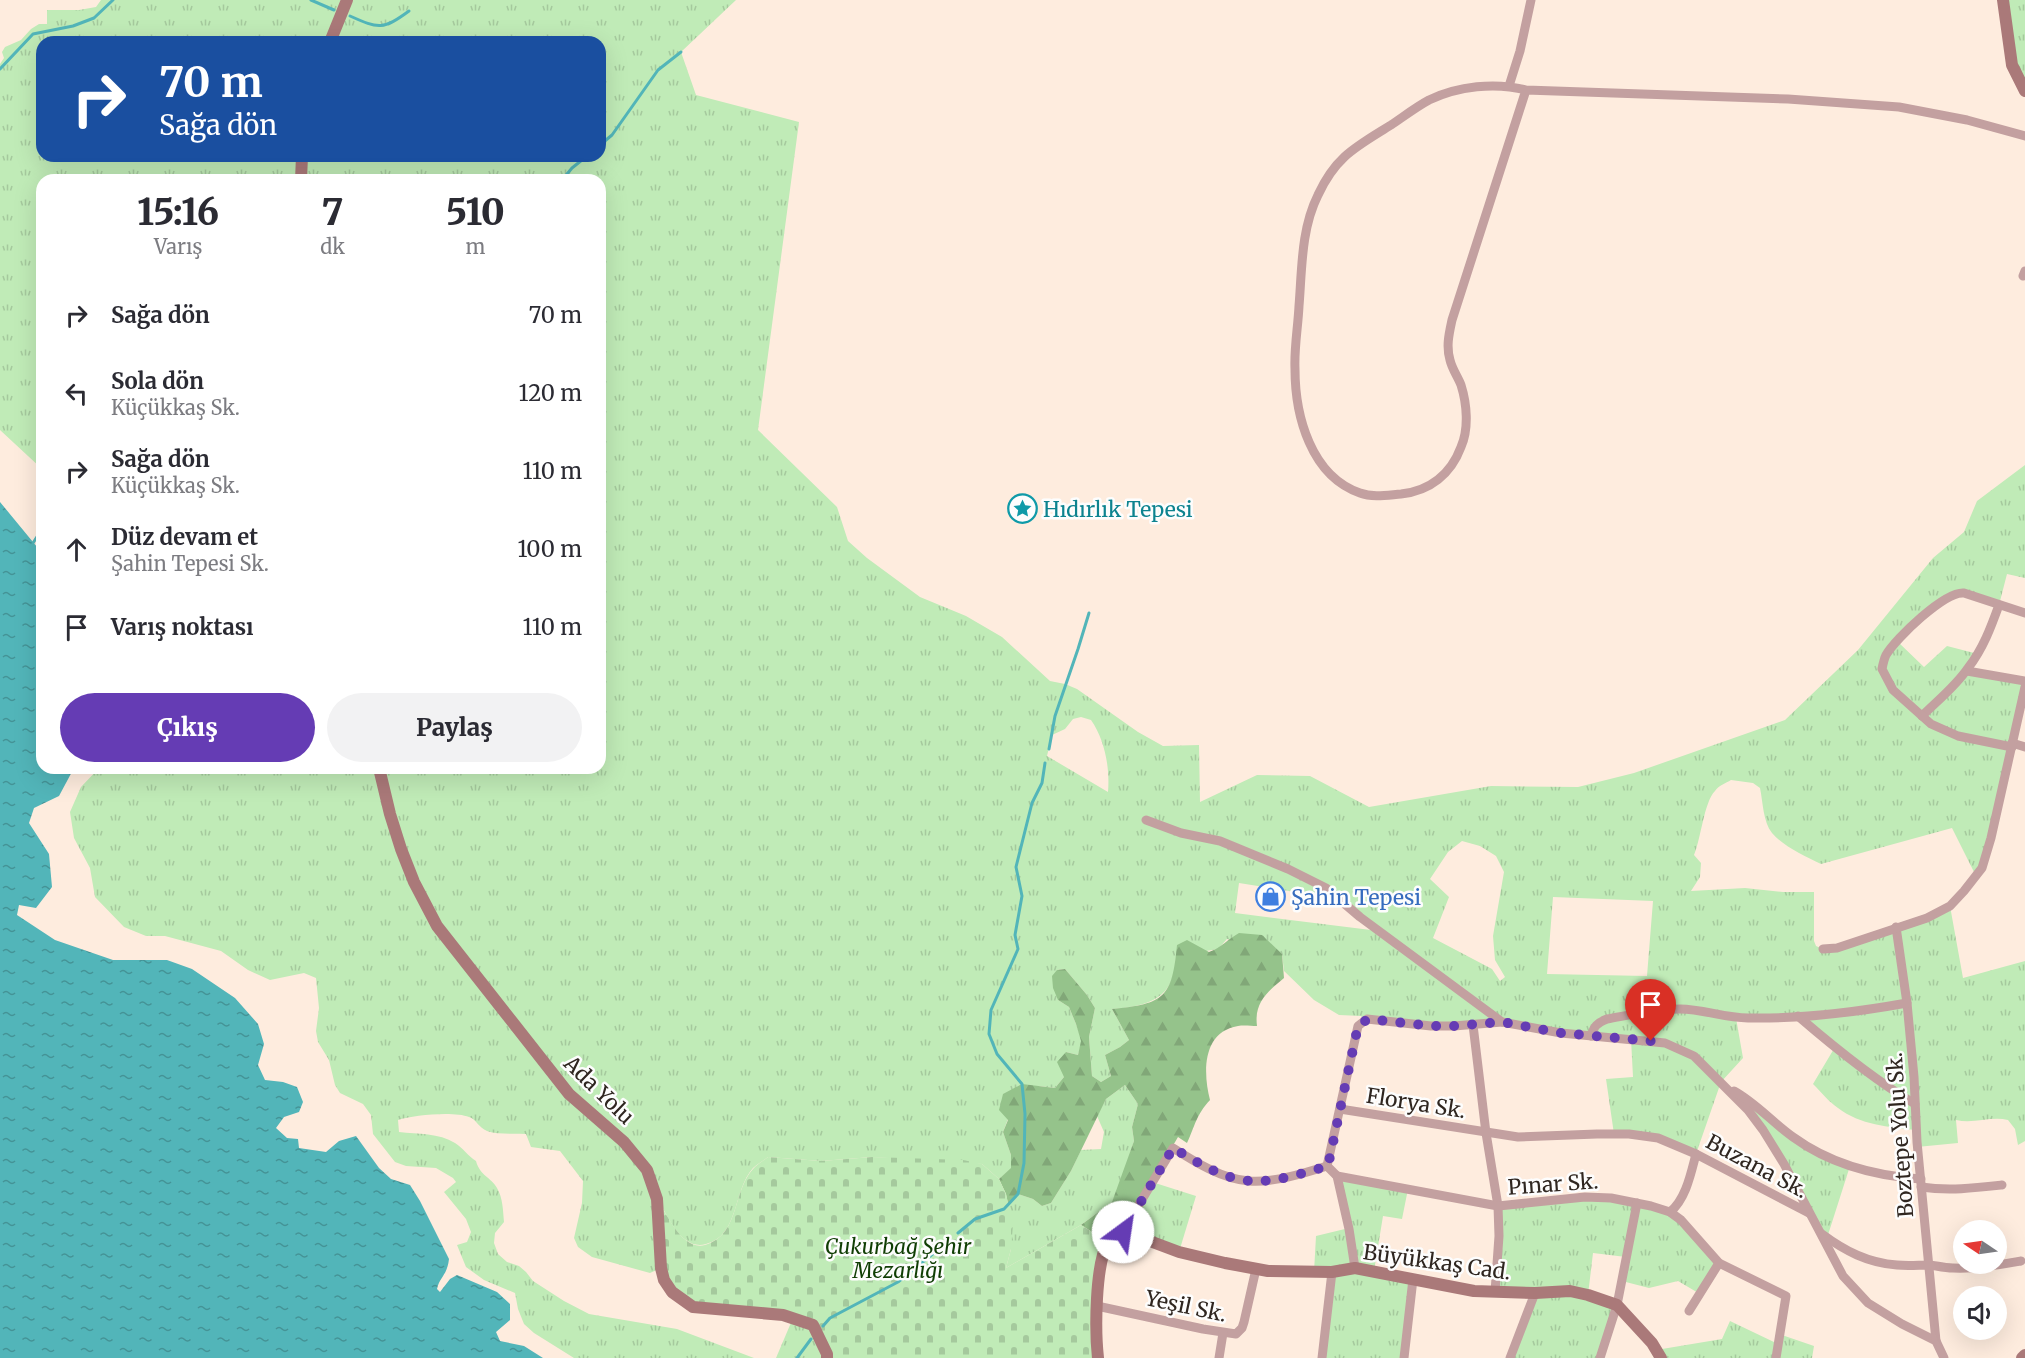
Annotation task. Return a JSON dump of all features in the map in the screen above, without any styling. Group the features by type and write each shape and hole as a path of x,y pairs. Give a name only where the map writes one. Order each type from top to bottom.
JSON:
{"street":[{"path":"332,36 347,0"},
{"path":"1509,86 1520,51 1531,0"},
{"path":"2003,0 2012,65 2025,92"},
{"path":"1526,90 1452,320 1448,340 1450,360 1461,387 1467,417 1462,445 1450,470 1440,479 1424,487 1406,494 1381,496 1362,494 1342,484 1326,468 1309,446 1300,418 1294,368 1307,220 1324,184 1336,165 1349,152 1429,100 1465,88 1509,86 1526,90 1788,99 1899,107 1967,120 2025,136"},
{"path":"2025,613 1956,592 1938,602 1897,641 1885,656 1882,669 1893,690 1931,724 1958,736 2025,747"},
{"path":"1922,716 1967,671 1989,633 1999,604"},
{"path":"1967,671 2025,681"},
{"path":"1823,949 1837,948 1927,918 1950,906 1982,868 1991,838 2025,687"},
{"name":"Ada Yolu","path":"380,774 401,849 414,882 437,926 569,1094 624,1142 647,1170 657,1199 661,1268 664,1280 672,1292 693,1307 783,1315 813,1325 827,1354 826,1358"},
{"path":"1146,820 1181,833 1220,841 1288,869 1326,888 1360,917 1502,1022"},
{"name":"Boztepe Yolu Sk.","path":"1896,927 1907,1003 1936,1341"},
{"path":"1591,1036 1598,1022 1607,1019 1680,1009 1723,1017 1746,1018 1798,1016 1907,1003"},
{"path":"1798,1016 1890,1089 1915,1104"},
{"path":"1328,1166 1358,1026 1368,1019 1431,1026 1502,1022 1561,1033 1665,1043 1694,1056 1748,1110 1764,1130 1809,1213"},
{"path":"1473,1025 1486,1133 1498,1206 1499,1236 1495,1292"},
{"path":"1726,1087 1744,1097 1795,1139 1824,1155 1870,1172 1921,1183 1940,1190 2002,1185"},
{"name":"Florya Sk.","path":"1340,1109 1486,1133"},
{"name":"Buzana Sk.","path":"1486,1133 1518,1137 1629,1134 1658,1138 1696,1154 1809,1213 1843,1276 1868,1303 1936,1341"},
{"path":"1098,1358 1097,1306 1103,1256 1108,1242 1115,1234 1123,1232 1173,1148 1212,1171 1249,1181 1288,1178 1328,1166"},
{"path":"1670,1212 1677,1207 1684,1192 1696,1154"},
{"path":"1328,1166 1337,1176 1355,1268"},
{"name":"Pınar Sk.","path":"1337,1176 1498,1206 1585,1197 1611,1198 1670,1212 1681,1220 1719,1263 1786,1296 1776,1358"},
{"path":"1600,1358 1617,1305 1637,1203"},
{"name":"Büyükkaş Cad.","path":"1123,1232 1179,1252 1268,1271 1332,1272 1355,1268 1463,1290 1570,1292 1588,1295 1617,1305"},
{"path":"1819,1232 1839,1247 1866,1259 1895,1265 1983,1268 2021,1261"},
{"path":"1689,1311 1719,1263"},
{"name":"Yeşil Sk.","path":"1097,1306 1236,1334 1242,1328 1256,1269"},
{"path":"1322,1358 1332,1272"},
{"path":"1404,1358 1413,1279"},
{"path":"1510,1358 1535,1293"},
{"path":"1617,1305 1652,1343 1661,1358"},
{"path":"1219,1358 1223,1333"},
{"path":"1936,1341 1944,1358"}],"green space":[{"path":"101,0 736,0 681,52 696,95 799,122 758,430 837,507 848,541 920,597 966,616 1002,637 1050,681 1077,689 1138,732 1163,746 1199,745 1200,802 1257,775 1310,776 1369,807 1491,786 1578,787 1634,773 1785,720 1858,650 1933,558 1964,532 1977,501 2025,465 2025,578 2007,574 1999,605 1956,592 1897,641 1924,667 1947,646 1978,654 1967,670 2025,681 1991,838 1976,876 1952,828 1821,864 1789,847 1772,833 1765,818 1760,788 1753,783 1731,780 1716,789 1708,803 1694,855 1701,863 1700,877 1691,891 1745,888 1814,892 1814,941 1816,946 1823,949 1950,906 1963,978 2025,961 2025,1141 2018,1145 2015,1129 2008,1120 1956,1120 1958,1143 1917,1147 1916,1130 1865,1122 1847,1114 1831,1103 1813,1084 1835,1047 1798,1016 1736,1018 1743,1058 1721,1082 1696,1154 1678,1145 1614,1134 1606,1079 1633,1077 1631,1039 1502,1022 1473,1025 1365,1021 1361,1016 1339,1015 1314,1000 1284,971 1282,954 1227,939 1218,949 1176,956 1171,982 1158,998 1125,1008 1112,1009 1129,1040 1105,1055 1111,1076 1101,1082 1092,1076 1089,1037 1095,1008 1065,969 1057,970 1058,1000 1069,1007 1082,1041 1078,1055 1066,1052 1064,1077 1055,1088 1039,1086 1008,1119 1003,1132 1011,1155 1011,1169 999,1179 982,1164 872,1157 821,1161 768,1157 753,1168 747,1177 724,1232 717,1239 706,1244 697,1245 683,1238 671,1223 659,1201 661,1268 650,1273 592,1257 578,1247 574,1238 582,1203 583,1181 560,1151 531,1147 526,1134 487,1131 471,1118 462,1115 434,1114 398,1120 399,1132 442,1137 458,1145 476,1161 480,1170 497,1188 502,1200 504,1222 495,1233 494,1243 498,1254 507,1262 519,1266 533,1281 589,1314 677,1329 754,1358 574,1358 534,1333 524,1324 515,1293 484,1280 466,1267 457,1245 467,1242 471,1232 466,1219 444,1192 456,1182 453,1178 436,1168 406,1166 395,1162 373,1134 371,1115 363,1104 340,1093 335,1085 329,1060 318,1042 316,1031 319,1008 316,978 304,973 270,980 248,970 221,951 165,936 146,936 124,927 95,897 90,868 74,838 70,812 81,787 93,774 606,774 606,174 36,174 36,463 0,430 0,64 4,58 2,52 5,47 21,40 39,24 47,24 47,10 79,10 96,7","holes":["1081,717 1091,720 1100,736 1106,754 1108,792 1047,756 1052,735 1065,729 1073,719","1462,841 1480,846 1496,856 1504,872 1493,936 1495,960 1505,977 1500,981 1492,969 1433,938 1449,897 1430,879 1448,852","1239,883 1339,899 1379,931 1235,913","1553,897 1653,901 1647,976 1547,974"]},
{"path":"2003,0 2025,0 2025,91 2023,90"},
{"path":"1239,933 1262,935 1282,954 1284,978 1267,993 1260,1004 1257,1026 1240,1026 1226,1030 1217,1036 1211,1045 1206,1066 1210,1100 1199,1116 1187,1143 1178,1137 1123,1231 1108,1242 1081,1225 1112,1202 1134,1141 1132,1127 1138,1104 1125,1085 1106,1099 1071,1171 1051,1203 1042,1206 1033,1199 1018,1194 1008,1204 999,1179 1011,1168 1011,1155 1003,1132 1008,1120 999,1110 1003,1094 1022,1084 1055,1088 1064,1077 1057,1062 1066,1052 1078,1055 1081,1041 1069,1007 1058,1000 1053,988 1052,976 1057,970 1065,969 1095,1008 1089,1037 1092,1076 1101,1082 1111,1076 1105,1055 1129,1040 1112,1009 1144,1004 1163,995 1172,976 1177,945 1187,940 1209,952"},
{"path":"1125,1085 1138,1104 1132,1127 1134,1141 1112,1202 1081,1225 1006,1268 1011,1249 1008,1204 1018,1194 1033,1199 1042,1206 1051,1203 1081,1150 1101,1149 1104,1132 1097,1116 1106,1099"},
{"path":"1744,1097 1795,1139 1850,1166 1827,1238"},
{"name":"Çukurbağ Şehir Mezarlığı","path":"768,1157 821,1161 872,1157 963,1160 982,1164 999,1179 1006,1194 1013,1224 1011,1249 1006,1268 1081,1225 1108,1242 1103,1256 1098,1358 827,1358 813,1325 693,1307 664,1280 657,1199 682,1237 697,1245 705,1245 716,1240 724,1232 730,1223 746,1178"},
{"path":"1337,1176 1408,1189 1402,1219 1383,1216 1374,1271 1413,1279 1404,1358 1322,1358 1332,1273 1314,1272 1316,1236 1349,1228"},
{"path":"1152,1182 1196,1196 1179,1252 1123,1231"},
{"path":"1585,1197 1670,1212 1719,1263 1700,1294 1678,1281 1649,1288 1622,1281 1626,1257 1593,1253 1588,1295 1617,1305 1600,1358 1510,1358 1535,1294 1495,1292 1498,1206"},
{"path":"793,1318 813,1325 827,1358 776,1358"},
{"path":"1730,1321 1776,1343 1779,1334 1814,1346 1812,1358 1661,1358 1656,1350 1722,1339"}],"water":[{"path":"0,502 36,546 36,774 71,774 59,796 34,808 29,823 49,854 52,887 36,908 19,905 17,915 55,940 113,960 167,960 192,969 235,998 258,1024 264,1044 258,1065 265,1080 283,1082 297,1087 303,1102 299,1112 284,1117 276,1128 287,1138 298,1139 299,1148 326,1152 339,1141 356,1136 379,1168 391,1179 410,1185 420,1201 449,1259 447,1269 437,1289 440,1292 450,1279 457,1275 497,1292 510,1304 510,1320 496,1332 500,1341 524,1346 543,1358 0,1358"}],"waterway":[{"path":"0,69 33,34 73,26 94,18 113,0"},
{"path":"311,0 334,10"},
{"path":"350,16 381,26 393,22 409,11"},
{"path":"606,140 612,135 658,70 681,52"},
{"path":"567,174 580,162"},
{"path":"33,543 36,538"},
{"path":"1049,749 1055,716 1089,613"},
{"path":"958,1233 975,1219 1004,1209 1018,1194 1024,1163 1025,1114 1022,1084 997,1054 989,1034 991,1010 1018,949 1015,935 1022,896 1016,867 1032,803 1042,783 1045,763"},
{"path":"823,1326 830,1318 898,1282 950,1240"},
{"path":"797,1358 811,1339"}],"place":[{"name":"Hıdırlık Tepesi","path":"1022,509"},
{"name":"Şahin Tepesi","path":"1270,897"}],"route":[{"path":"1123,1232 1173,1148 1212,1171 1249,1181 1288,1178 1328,1166 1358,1026 1368,1019 1431,1026 1502,1022 1561,1033 1651,1041"}]}
